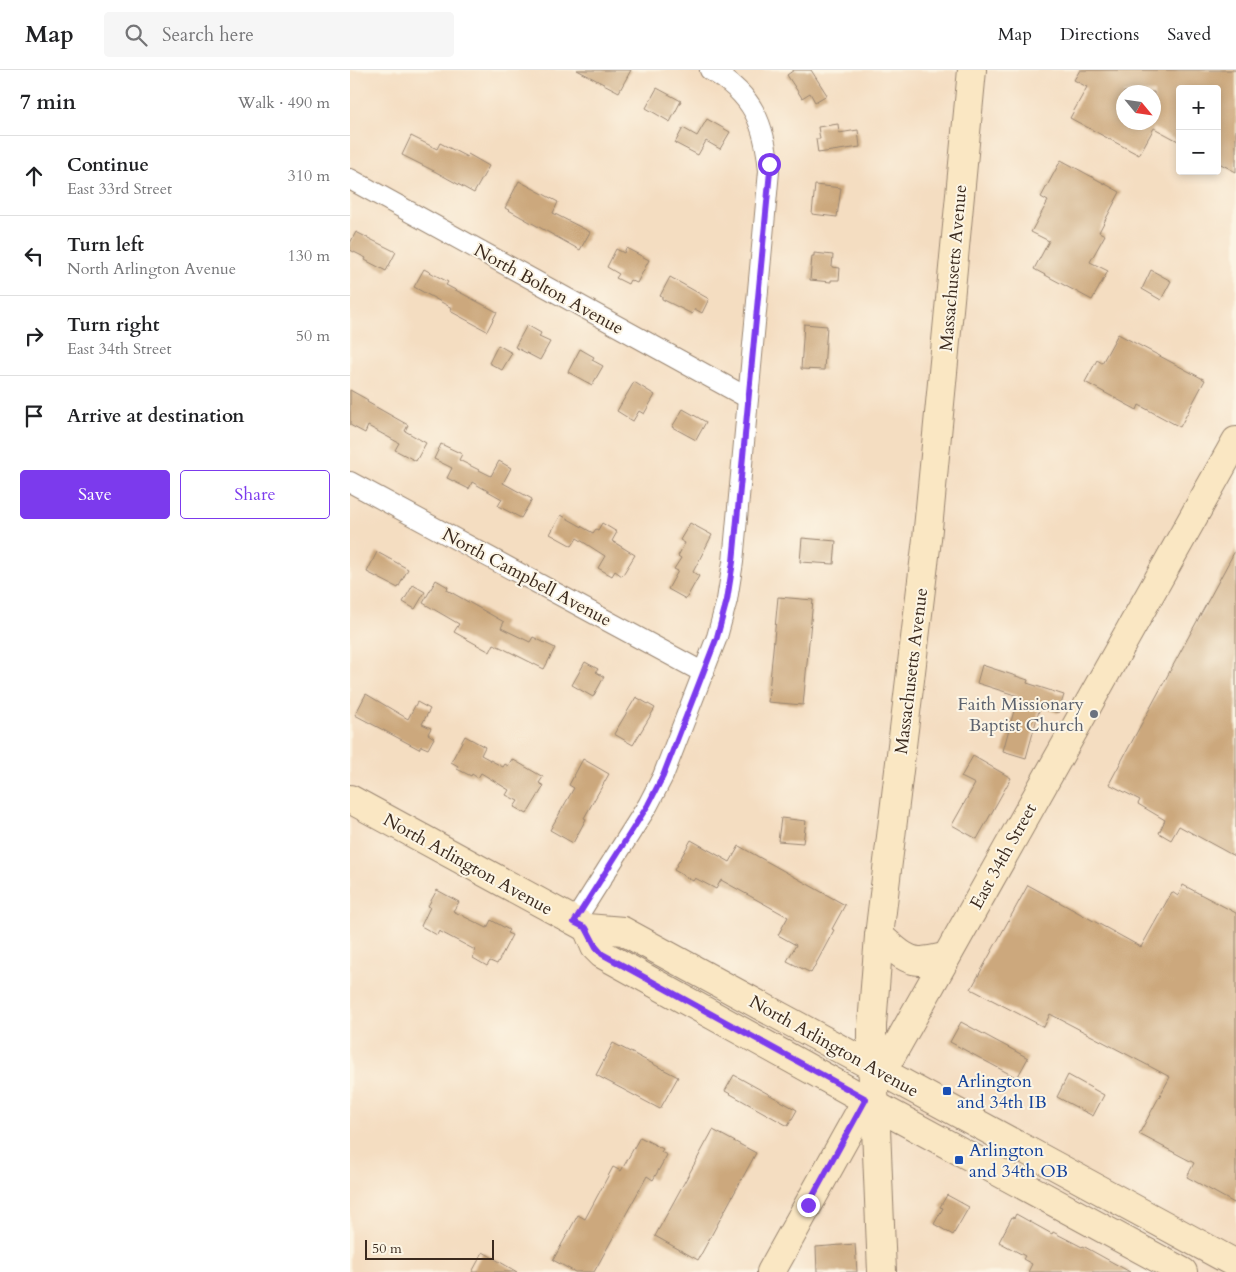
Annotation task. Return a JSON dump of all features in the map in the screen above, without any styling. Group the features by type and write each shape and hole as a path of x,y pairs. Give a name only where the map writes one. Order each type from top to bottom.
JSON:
{"main road":[{"name":"Massachusetts Avenue","path":"882,1272 872,1025 879,936 926,539 972,70"},
{"name":"East 34th Street","path":"771,1272 1236,441"},
{"name":"North Arlington Avenue","path":"350,798 580,925 602,954 1236,1264"},
{"path":"879,936 896,951 910,958 921,961 946,957"},
{"name":"North Arlington Avenue","path":"874,1086 1183,1272"}],"street":[{"path":"580,925 655,792 672,755 717,637 727,600 733,562 770,171 766,142 759,120 750,104 732,84 710,70"},
{"name":"North Bolton Avenue","path":"350,179 748,398"},
{"name":"North Campbell Avenue","path":"350,482 704,673"}],"building":[{"path":"577,70 631,70 619,92"},
{"path":"794,70 811,70 827,95 815,102 810,93 802,98 787,75"},
{"path":"1080,70 1236,70 1236,172 1221,164 1221,85 1176,85 1176,140 1158,130 1161,130 1161,85 1116,85 1116,130 1153,130 1139,155 1070,118 1087,87 1074,80"},
{"path":"657,88 681,101 670,122 646,108"},
{"path":"707,119 730,132 720,149 706,141 698,155 675,143 683,128 697,136"},
{"path":"838,124 839,133 858,130 860,147 818,153 816,139 820,139 818,127"},
{"path":"411,136 437,149 440,143 467,157 468,154 489,166 474,193 402,155"},
{"path":"1061,160 1120,192 1099,232 1105,235 1090,262 1108,271 1092,300 1034,269 1049,241 1031,232 1048,201 1041,197"},
{"path":"519,181 558,202 553,213 590,232 580,250 505,208"},
{"path":"815,185 841,188 837,217 812,214"},
{"path":"356,232 396,252 386,271 350,250 350,243"},
{"path":"626,248 649,260 637,283 630,280 628,284 616,278 619,274 607,267 616,249 624,253"},
{"path":"814,253 833,255 832,267 840,268 839,280 831,280 831,282 810,280 812,256 814,256"},
{"path":"424,269 448,282 446,285 497,312 487,331 450,311 452,308 414,287"},
{"path":"1151,270 1171,281 1161,300 1142,289"},
{"path":"670,277 709,299 702,313 695,309 692,314 662,299 660,296"},
{"path":"804,324 827,326 824,370 801,369"},
{"path":"527,325 541,333 539,337 550,342 540,360 515,347"},
{"path":"1118,334 1205,380 1180,427 1139,405 1137,410 1085,382 1097,360 1102,363"},
{"path":"498,345 512,353 502,370 489,363"},
{"path":"580,349 594,357 592,360 603,366 592,385 568,372"},
{"path":"634,382 655,395 644,414 639,411 633,421 617,411"},
{"path":"350,390 408,425 405,431 426,443 416,461 395,450 399,443 368,426 365,433 350,425"},
{"path":"683,409 706,422 696,440 672,427"},
{"path":"441,444 462,454 459,460 491,476 499,461 511,468 503,483 532,499 521,518 498,506 502,499 472,482 469,489 447,478 452,468 434,459"},
{"path":"561,515 593,533 596,529 598,530 602,523 617,532 612,541 635,555 622,576 615,571 612,576 598,568 605,556 577,538 572,546 550,534"},
{"path":"690,523 712,535 693,572 699,576 686,599 668,589 678,571 674,569 681,558 678,556 685,543 680,540"},
{"path":"802,538 836,541 834,564 800,562"},
{"path":"1236,549 1236,857 1179,826 1171,840 1159,833 1165,820 1138,804 1140,800 1109,784"},
{"path":"377,552 408,569 398,588 367,572"},
{"path":"436,580 448,587 447,590 504,622 501,628 530,642 533,637 555,648 544,669 494,644 490,652 454,632 459,624 423,603"},
{"path":"413,585 425,592 415,609 403,602"},
{"path":"778,597 813,600 803,705 768,702"},
{"path":"585,662 598,669 596,672 604,677 593,697 572,685"},
{"path":"982,665 1028,680 1027,683 1064,695 1058,713 1040,707 1026,758 1003,751 1018,696 977,683"},
{"path":"366,694 408,719 417,702 430,709 422,724 431,728 428,734 434,738 428,749 421,746 419,749 355,715"},
{"path":"636,697 655,708 633,745 614,734"},
{"path":"465,736 485,747 481,755 503,767 505,764 508,766 512,759 543,777 539,783 544,786 527,814 514,807 518,801 506,795 509,790 481,773 478,778 472,774 471,776 457,769 458,766 451,762"},
{"path":"973,756 1011,778 977,839 952,825 975,784 961,777"},
{"path":"583,759 609,774 584,818 586,819 573,843 550,830 574,788 569,785"},
{"path":"781,818 806,821 803,843 778,841"},
{"path":"691,840 730,862 739,846 845,905 811,973 787,961 796,945 778,935 788,917 721,880 716,889 695,878 693,881 674,870"},
{"path":"1028,885 1141,947 1172,892 1178,896 1183,885 1236,913 1236,1204 1187,1177 1194,1163 1139,1134 1170,1077 1050,1014 1044,1027 971,989"},
{"path":"437,890 459,902 453,911 487,928 491,920 509,930 507,933 512,935 497,964 490,961 487,966 473,958 475,950 439,931 437,935 421,926 430,907 428,906"},
{"path":"961,1022 1028,1058 1017,1078 950,1042"},
{"path":"613,1043 678,1077 660,1109 596,1075"},
{"path":"734,1075 797,1110 788,1126 725,1091"},
{"path":"1068,1075 1104,1095 1093,1116 1057,1097"},
{"path":"713,1130 756,1153 698,1260 655,1236"},
{"path":"640,1137 663,1149 661,1152 667,1155 653,1180 647,1176 594,1272 575,1272 553,1260 578,1215 585,1219 613,1167 621,1171"},
{"path":"947,1195 969,1207 953,1235 934,1224 943,1208 940,1207"},
{"path":"1016,1214 1052,1234 1053,1232 1083,1246 1130,1272 1028,1272 1032,1264 1023,1259 1025,1256 999,1242 1012,1217 1014,1218"},
{"path":"855,1244 857,1272 817,1272 816,1247"},
{"path":"483,1252 517,1272 472,1272"}],"place":[{"name":"Faith Missionary Baptist Church","path":"1094,714"},
{"name":"Arlington and 34th IB","path":"947,1091"},
{"name":"Arlington and 34th OB","path":"959,1160"}],"route":[{"path":"769,164 770,171 733,562 722,620 712,654 661,780 648,805 574,922 586,928 602,954 866,1099 808,1205"}]}
